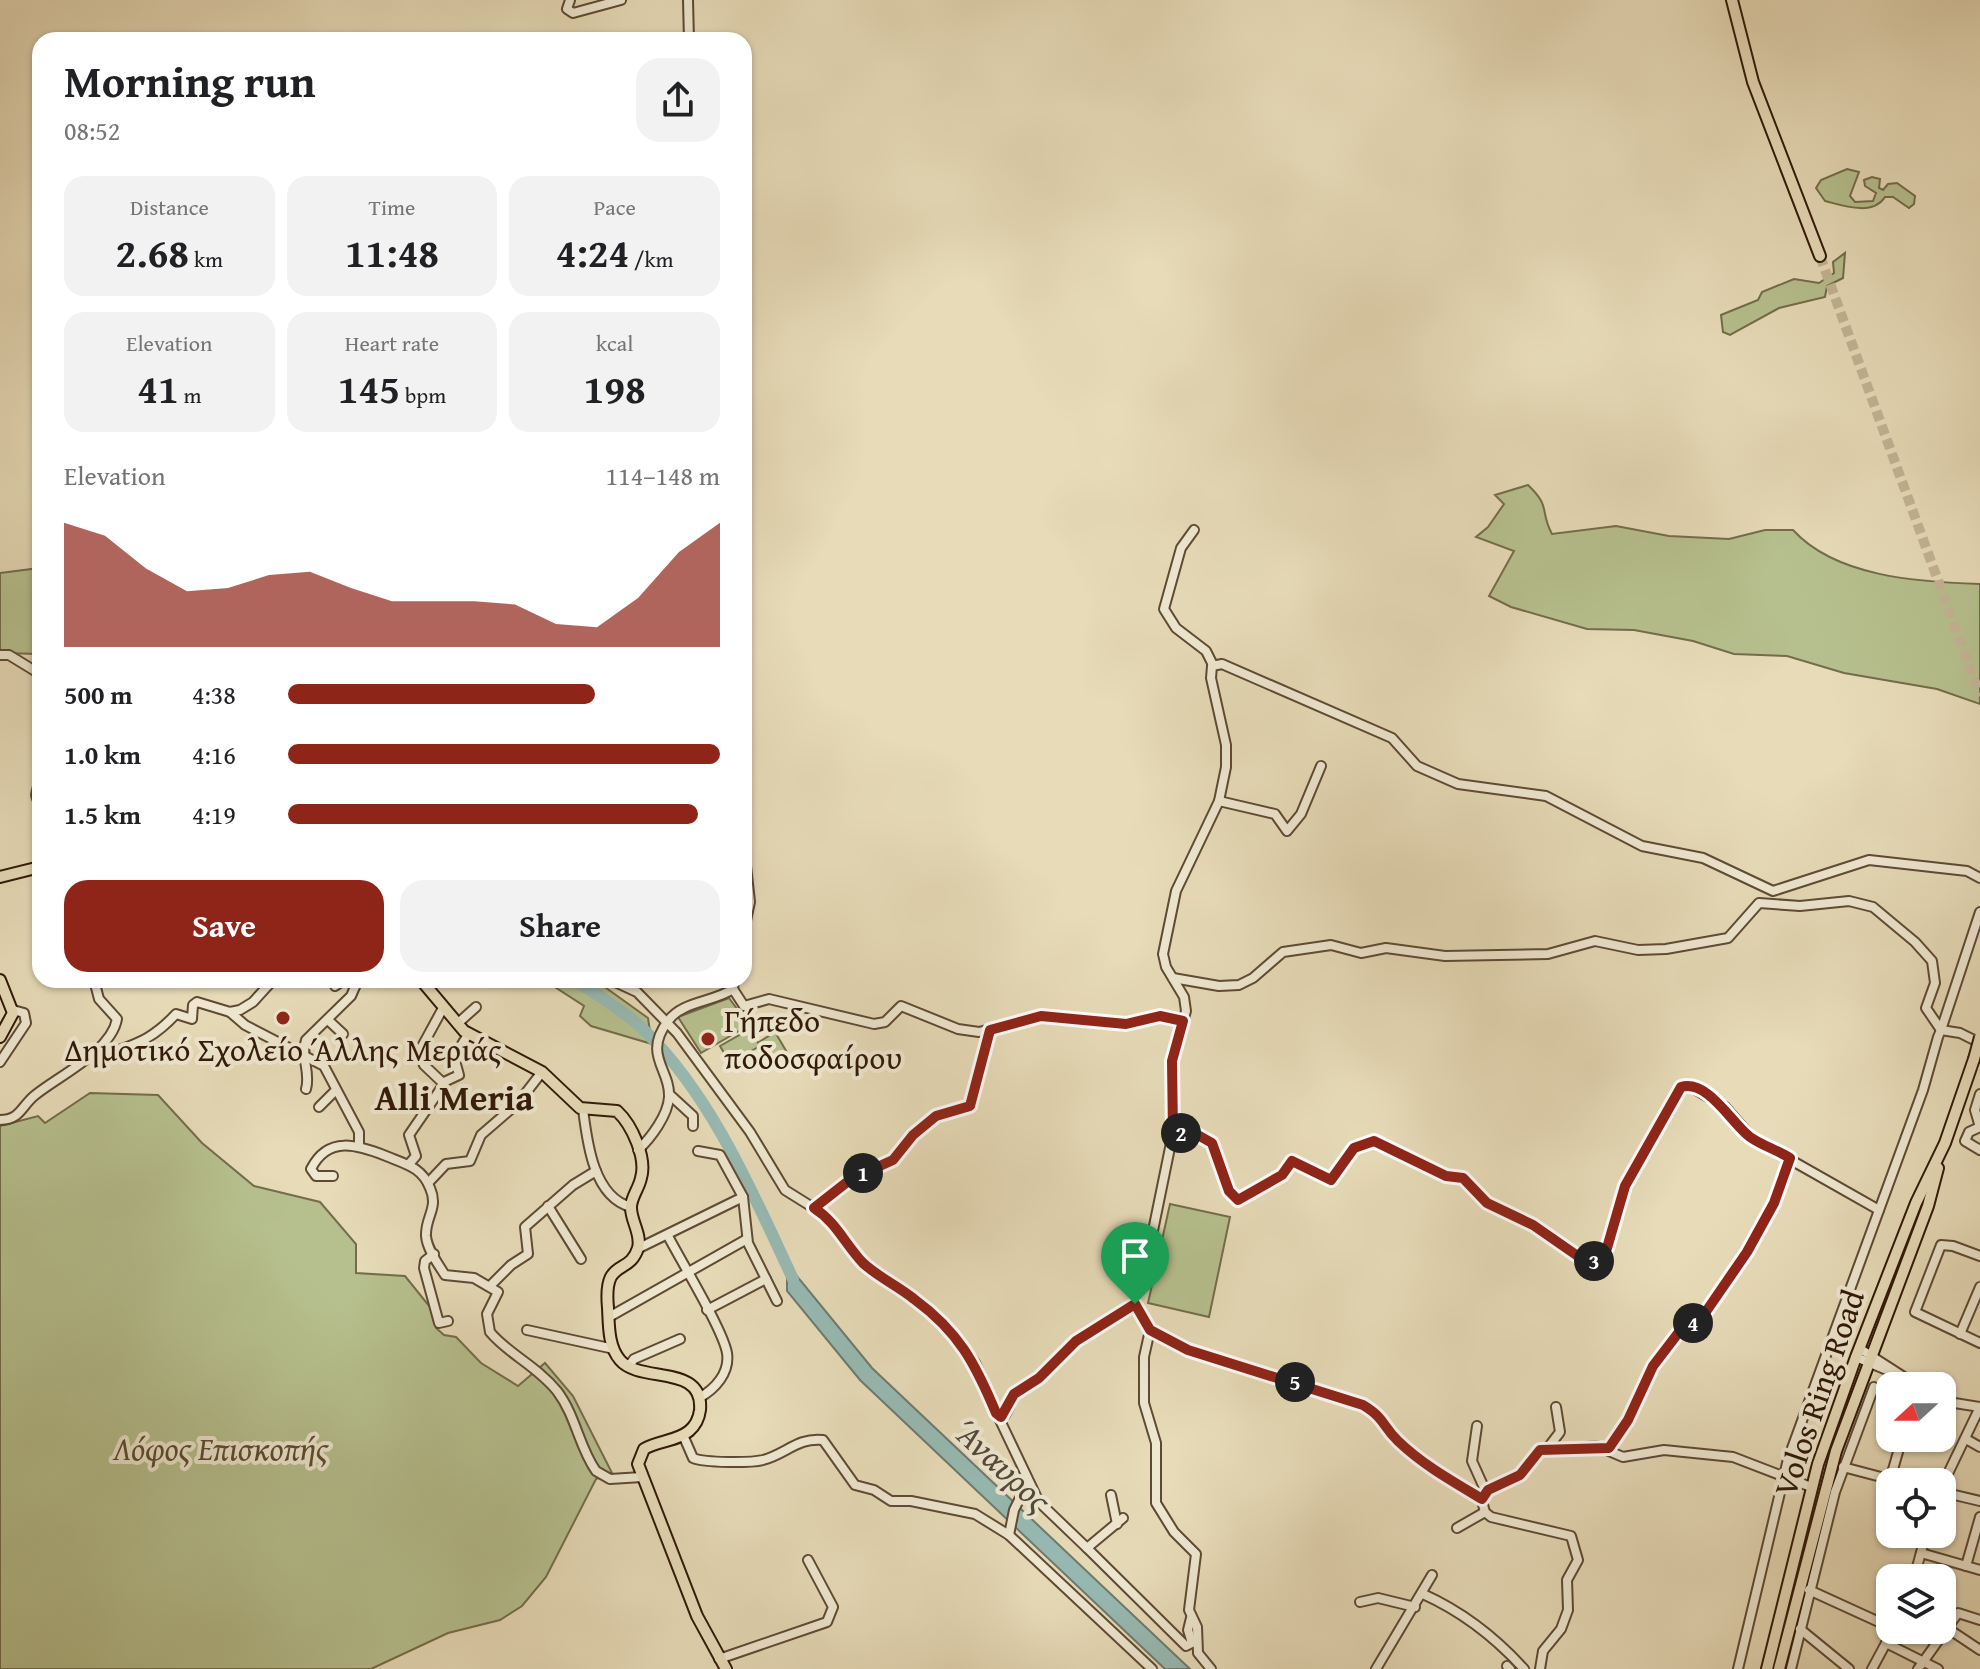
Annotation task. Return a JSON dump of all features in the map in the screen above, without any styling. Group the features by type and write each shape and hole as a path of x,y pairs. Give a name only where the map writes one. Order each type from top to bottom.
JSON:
{"main road":[{"path":"1732,0 1753,82 1820,256"},
{"path":"0,877 32,869"},
{"path":"0,980 13,1010 11,1021 0,1037"},
{"path":"427,988 457,1024 542,1072 583,1109 617,1111 625,1119 638,1150 642,1175 631,1207 637,1249 608,1279 614,1349 628,1367 680,1378 692,1386 699,1398 698,1418 683,1435 641,1452 638,1464 697,1616 726,1669"},
{"name":"Volos Ring Road","path":"1779,1669 1818,1510 1870,1359 1928,1206 1945,1143 1980,1040"},
{"name":"Volos Ring Road","path":"1767,1669 1811,1487 1858,1352 1916,1203 1945,1143"}],"street":[{"path":"570,0 567,9 573,13 621,0"},
{"path":"688,0 689,32"},
{"path":"1194,530 1181,548 1164,609 1176,628 1206,651 1213,665 1211,678 1227,753 1219,801 1174,899 1163,954 1166,967 1186,1004 1172,1061 1173,1133 1147,1260 1135,1285 1135,1304 1150,1330 1196,1353 1357,1402 1384,1419 1395,1438 1435,1472 1484,1495"},
{"path":"0,655 9,655 32,669"},
{"path":"1213,665 1222,664 1392,738 1417,766 1458,784 1546,796 1642,846 1703,858 1773,891 1869,860 1967,871 1980,878"},
{"path":"1219,801 1275,814 1287,831 1301,814 1321,766"},
{"path":"1173,978 1219,986 1239,985 1253,978 1283,952 1331,945 1361,953 1386,948 1445,956 1548,954 1595,941 1638,950 1666,949 1724,940 1759,903 1800,906 1849,901 1881,912 1926,953 1936,975 1927,1014 1941,1030 1980,1040"},
{"path":"1738,1669 1782,1478 1879,1210 1980,912"},
{"path":"0,1120 17,1116 35,1096 89,1056 117,1022 99,999 96,988"},
{"path":"230,1012 249,1006 266,988"},
{"path":"306,1089 309,1077 304,1054 308,1038 351,996 354,988"},
{"path":"628,988 637,992 656,1014 667,1021 750,1132 777,1181 839,1230 864,1263 930,1311 951,1331 975,1363 1028,1482 1042,1506 1186,1646 1192,1643 1188,1630 1191,1618"},
{"path":"693,1126 693,1116 669,1094 657,1050 667,1021 728,988"},
{"path":"735,988 744,1006 769,999 874,1024 885,1022 897,1008 906,1006 958,1029 990,1030 1041,1016 1126,1024 1160,1016 1183,1021"},
{"path":"89,1056 96,1059 139,1045 161,1031 176,1014 192,1019 193,1005 197,1002 230,1012 245,1025 324,1066 359,1132 359,1145"},
{"path":"457,1024 476,1007"},
{"path":"443,1008 419,1052 424,1065 444,1082"},
{"path":"0,1062 26,1023 24,1013 13,1010"},
{"path":"328,1020 343,1034"},
{"path":"814,1208 851,1179 893,1160 913,1135 936,1116 970,1106 990,1030"},
{"path":"409,1164 416,1154 409,1135 444,1082 459,1075 454,1058 469,1033"},
{"path":"428,1183 446,1164 470,1161 481,1135 518,1103 542,1072"},
{"path":"1173,1133 1196,1134 1212,1143 1229,1191 1238,1200 1282,1175 1292,1161 1331,1180 1354,1148 1376,1141 1446,1176 1463,1178 1487,1203 1533,1225 1588,1262 1598,1260 1607,1248 1625,1186 1681,1087 1693,1087 1725,1107 1752,1138 1879,1210"},
{"path":"319,1107 336,1090"},
{"path":"638,1150 650,1138 669,1094"},
{"path":"1980,1094 1975,1110 1980,1127 1966,1135 1965,1141 1980,1150"},
{"path":"583,1109 596,1171 617,1200 631,1207"},
{"path":"333,1176 313,1175 313,1165 329,1148 359,1145 409,1164 428,1183 435,1207 426,1236 449,1278 471,1278 490,1286 498,1294 487,1314 490,1332 536,1368 558,1393 580,1430 596,1471 607,1478 642,1477"},
{"path":"698,1151 720,1155 743,1197 747,1239 777,1301"},
{"path":"1609,1448 1628,1420 1653,1366 1679,1332 1703,1316 1747,1252 1774,1203 1790,1158"},
{"path":"490,1286 528,1254 523,1231 573,1185 596,1171"},
{"path":"637,1249 743,1197"},
{"path":"548,1206 581,1259"},
{"path":"668,1236 726,1349 727,1362 718,1382 699,1398"},
{"path":"609,1317 747,1239"},
{"path":"1980,1256 1942,1245 1916,1313 1980,1343"},
{"path":"434,1254 425,1261 424,1268 439,1323 448,1321"},
{"path":"707,1310 766,1279"},
{"path":"1960,1334 1980,1287"},
{"path":"998,1416 1005,1415 1016,1393 1039,1378 1076,1341 1135,1304"},
{"path":"527,1330 614,1349"},
{"path":"1150,1330 1144,1357 1144,1403 1156,1443 1156,1499 1168,1524 1196,1554 1188,1606 1197,1627 1198,1653 1211,1669"},
{"path":"628,1367 634,1359 680,1339"},
{"path":"1858,1352 1895,1372"},
{"path":"1791,1669 1843,1467 1874,1387"},
{"path":"1952,1468 1980,1407 1956,1403"},
{"path":"1547,1449 1560,1430 1556,1407"},
{"path":"1477,1426 1472,1461 1484,1495 1485,1512"},
{"path":"683,1435 693,1458 705,1461 763,1460 799,1442 823,1440 855,1485 874,1490 894,1502 911,1501 975,1514 1010,1530 1152,1669"},
{"path":"1966,1439 1980,1447"},
{"path":"1484,1495 1520,1475 1534,1454 1547,1449 1609,1448 1623,1457 1664,1450 1733,1457 1811,1487"},
{"path":"1843,1467 1876,1476"},
{"path":"1010,1530 1019,1498 1028,1482"},
{"path":"1956,1493 1980,1501"},
{"path":"1087,1548 1120,1521 1111,1495"},
{"path":"1457,1528 1485,1512 1573,1539 1578,1560 1567,1580 1568,1610 1561,1629 1542,1652 1540,1669"},
{"path":"1966,1566 1980,1517"},
{"path":"1918,1564 1922,1548"},
{"path":"1921,1553 1980,1570"},
{"path":"719,1659 827,1622 833,1612 832,1604 808,1560"},
{"path":"1376,1669 1432,1575"},
{"path":"1809,1590 1876,1621"},
{"path":"1423,1594 1450,1607 1497,1639 1524,1669"},
{"path":"1360,1602 1378,1598 1415,1607"},
{"path":"1956,1618 1962,1612 1980,1620"},
{"path":"1800,1629 1849,1669"},
{"path":"1956,1631 1980,1650"},
{"path":"1872,1669 1885,1644"},
{"path":"1888,1644 1921,1666 1938,1669"},
{"path":"1921,1666 1936,1644"}],"green space":[{"path":"1847,169 1859,172 1850,196 1855,202 1873,201 1876,193 1865,186 1864,180 1872,177 1880,179 1879,188 1883,190 1888,184 1897,183 1915,196 1914,204 1909,208 1893,197 1885,197 1880,203 1866,208 1825,201 1816,188 1821,180"},
{"path":"1845,253 1843,278 1827,286 1825,297 1779,308 1730,335 1723,332 1721,315 1758,300 1762,292 1794,279 1819,283 1834,273 1833,262"},
{"path":"1528,485 1543,504 1552,534 1616,526 1669,536 1729,539 1765,530 1793,530 1811,546 1832,558 1879,574 1980,584 1980,704 1937,689 1844,673 1787,656 1734,654 1693,641 1634,630 1587,629 1511,607 1489,596 1514,551 1476,537 1488,527 1504,504 1495,495"},
{"path":"32,569 32,654 0,653 0,573"},
{"path":"556,988 606,988 648,1018 652,1044 591,1026 580,1016 584,1006"},
{"name":"Γήπεδο ποδοσφαίρου","path":"729,998 749,1025 701,1053 678,1017"},
{"path":"750,1029 760,1046 730,1063 720,1046"},
{"path":"775,1032 792,1061 776,1070 759,1042"},
{"name":"Λόφος Επισκοπής","path":"90,1093 158,1095 202,1143 254,1186 320,1202 356,1244 356,1273 405,1276 430,1307 436,1328 444,1335 456,1337 481,1363 518,1386 545,1363 573,1396 612,1473 596,1479 546,1577 522,1606 500,1620 448,1633 371,1669 0,1669 0,1126 38,1116 45,1123"},
{"path":"1170,1204 1230,1217 1209,1317 1148,1303"}],"water":[{"path":"787,1264 872,1368 1190,1669 1165,1669 860,1380 787,1291"}],"waterway":[{"path":"587,988 645,1031 691,1086 730,1148 793,1279"}],"tunnel":[{"path":"1820,256 1980,696"}],"place":[{"name":"Δημοτικό Σχολείο Άλλης Μεριάς","path":"283,1018"},
{"name":"Γήπεδο ποδοσφαίρου","path":"708,1039"}],"district":[{"name":"Alli Meria","path":"454,1097"}],"route":[{"path":"1041,1016 1126,1024 1160,1016 1183,1021 1172,1061 1173,1133 1196,1134 1212,1143 1229,1191 1238,1200 1289,1170 1292,1161 1325,1180 1331,1180 1354,1148 1374,1141 1446,1176 1463,1178 1487,1203 1533,1225 1582,1259 1593,1262 1603,1256 1625,1186 1681,1087 1693,1087 1725,1107 1743,1132 1790,1158 1774,1203 1747,1252 1724,1281 1703,1316 1679,1332 1653,1366 1628,1420 1609,1448 1592,1446 1540,1450 1520,1475 1488,1490 1482,1499 1435,1472 1395,1438 1384,1419 1363,1405 1257,1369 1188,1350 1150,1330 1140,1318 1135,1304 1076,1341 1039,1378 1014,1394 1004,1417 1001,1417 996,1413 975,1363 951,1331 930,1311 864,1263 839,1230 814,1208 851,1179 893,1160 908,1140 936,1116 970,1106 974,1080 986,1054 990,1030 1041,1016"}],"water label":[{"name":"Άναυρος","path":"1003,1466"}]}
